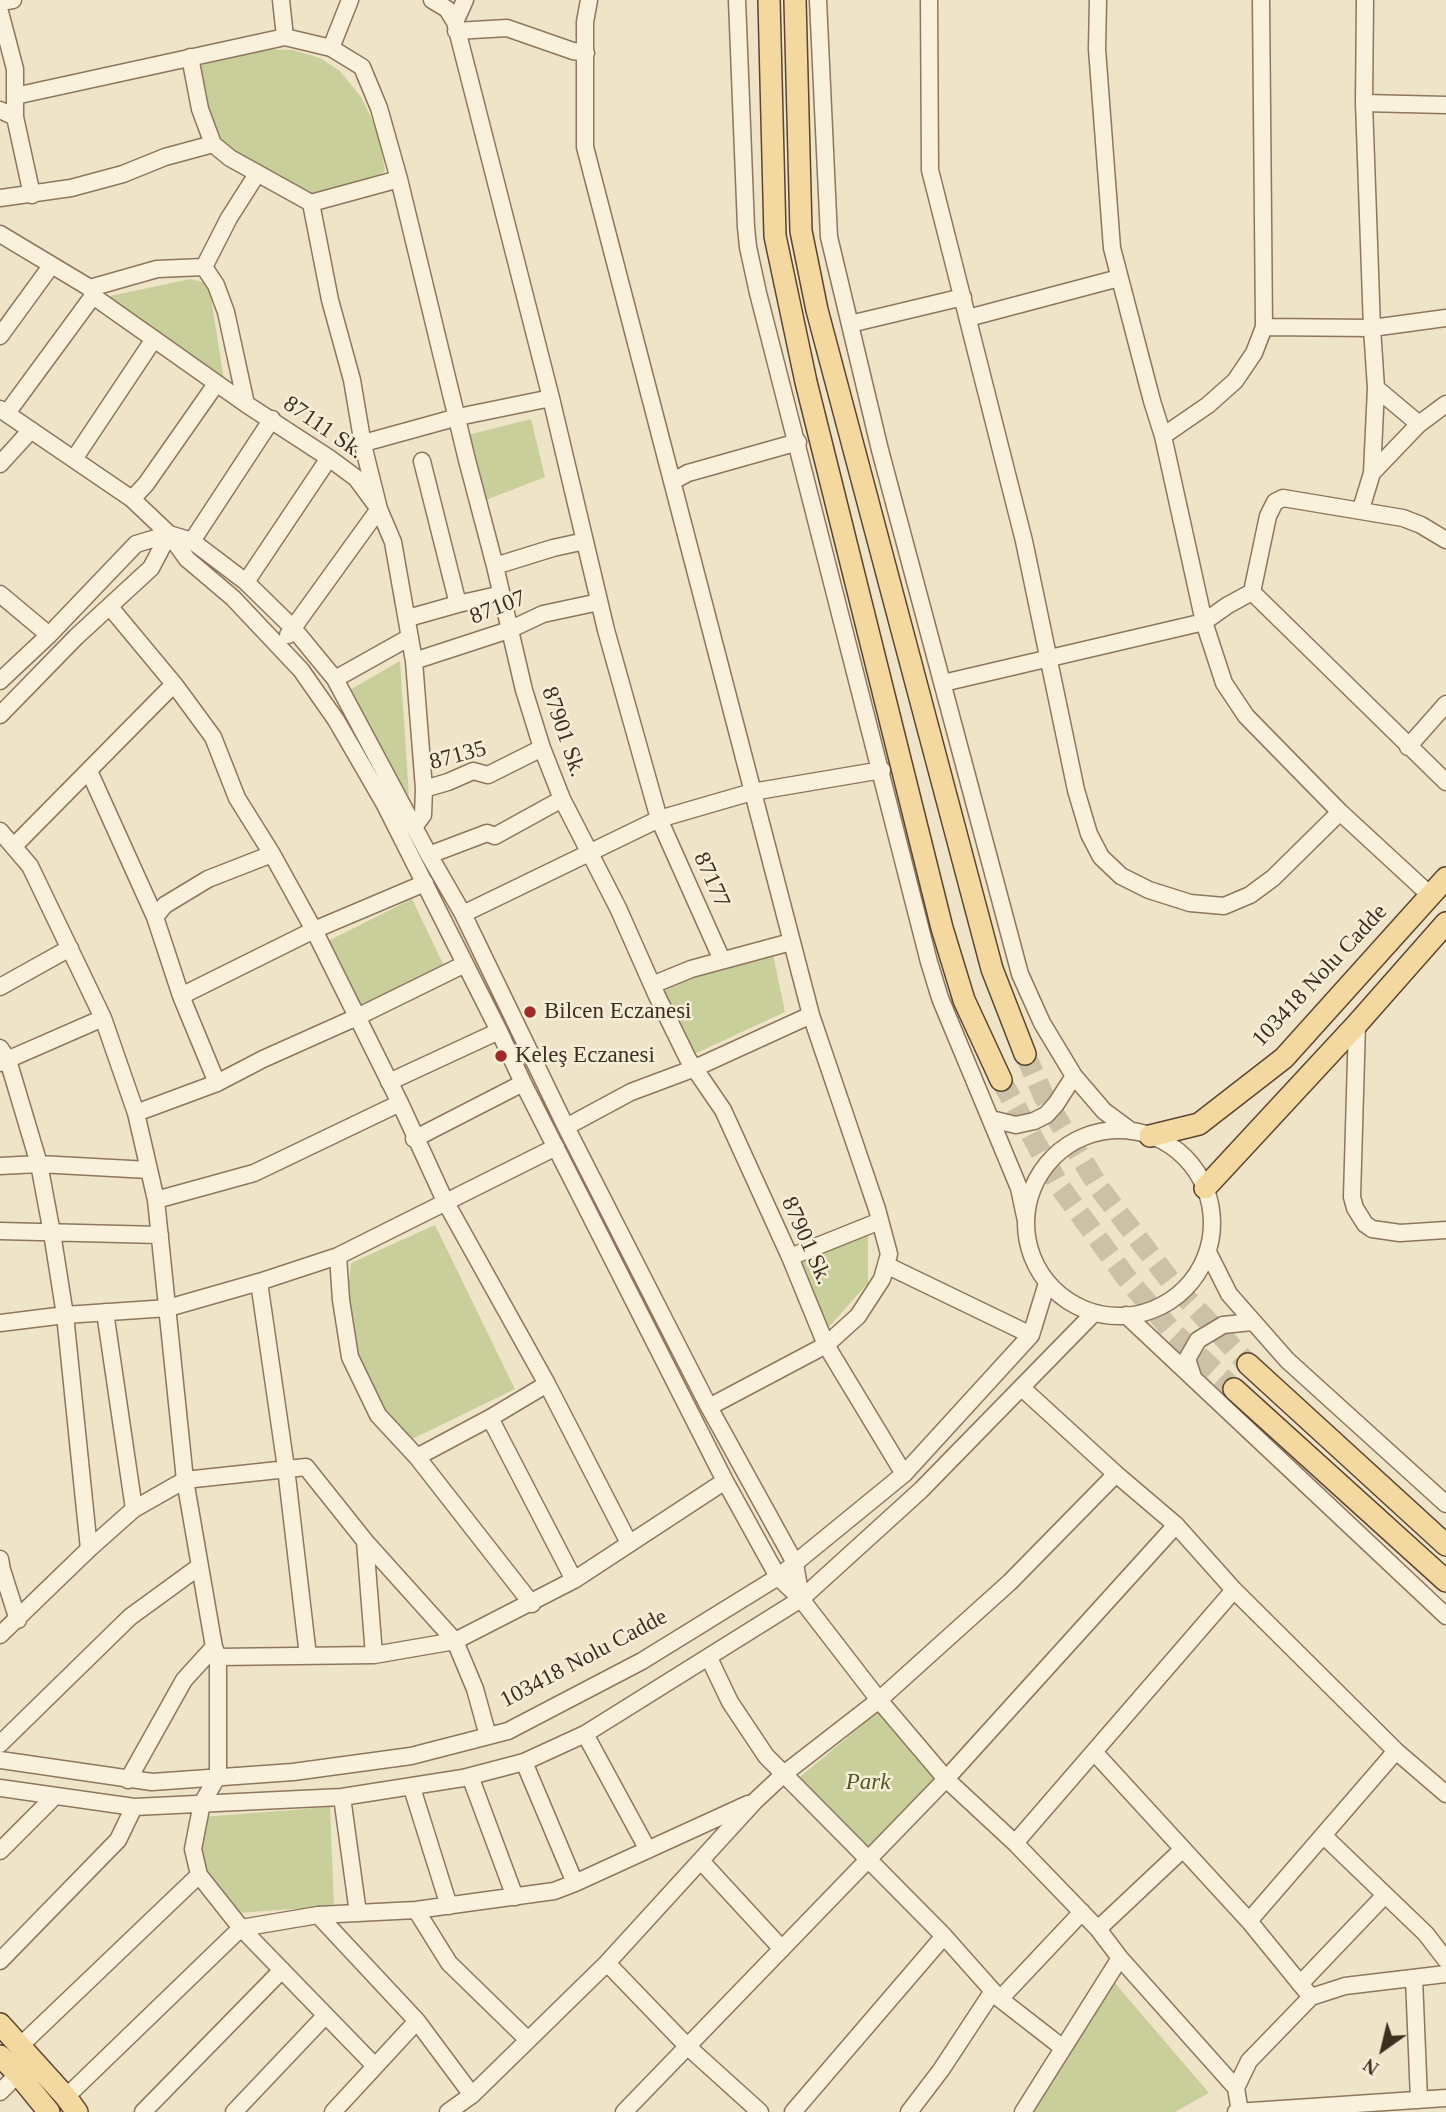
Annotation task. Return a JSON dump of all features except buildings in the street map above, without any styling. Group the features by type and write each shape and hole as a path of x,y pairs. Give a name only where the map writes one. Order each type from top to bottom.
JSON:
{"main road":[{"path":"769,0 775,236 806,382 942,928 964,1000 1001,1080"},
{"path":"795,0 802,231 817,310 992,969 1026,1054"},
{"name":"103418 Nolu Cadde","path":"1140,1133 1199,1124 1284,1058 1446,878"},
{"path":"1205,1188 1357,1024 1446,923"},
{"path":"1248,1364 1446,1545"},
{"path":"1234,1389 1446,1581"},
{"path":"0,2024 71,2104"},
{"path":"0,2056 49,2112"}],"street":[{"path":"0,2 13,0"},
{"path":"15,96 285,37 281,0"},
{"path":"331,48 350,0"},
{"path":"432,0 447,9 456,26"},
{"path":"456,26 465,0"},
{"path":"589,0 585,22 585,147 811,1015 880,1221 888,1254 882,1279 858,1316 826,1345 709,1407"},
{"path":"737,0 748,247 940,998 1019,1188 1031,1254 1047,1283 1068,1301 1094,1313 1126,1315 1151,1311 1167,1303 1194,1279 1209,1254 1212,1226 1210,1206 1205,1188 1183,1156 1167,1144 1140,1133 1104,1111 1074,1076 1042,1023 1020,974 880,450 829,237 818,0"},
{"path":"929,0 930,170 1024,541 1076,790 1089,834 1101,857 1121,876 1149,890 1190,903 1224,906 1250,895 1273,878 1340,812"},
{"path":"1098,0 1097,48 1111,235 1119,278 1163,436 1204,622 1224,683 1246,716 1340,812 1430,895"},
{"path":"1163,436 1208,405 1235,381 1254,353 1264,327 1261,0"},
{"path":"1361,509 1372,473 1376,388 1364,103 1365,0"},
{"path":"0,12 15,69 15,96 7,113 32,195"},
{"path":"456,26 507,27 573,51 586,53"},
{"name":"87177","path":"456,26 600,602 659,819 722,960"},
{"name":"87901 Sk.","path":"285,37 331,48 362,67 379,108 399,178 524,690 542,748 562,799 618,908 688,1059 723,1110 790,1257 826,1345 904,1474"},
{"path":"190,57 200,109 213,144 257,174 311,203 399,178"},
{"path":"1364,103 1446,105"},
{"path":"0,198 71,188 213,144"},
{"path":"204,267 229,218 257,174"},
{"path":"280,646 379,509 363,445 358,407 330,300 311,203"},
{"name":"87111 Sk.","path":"1,236 92,292 216,384 329,458 356,478 379,509 393,542 414,661 424,789 423,816 414,827"},
{"path":"0,336 51,266"},
{"path":"204,267 157,269 92,292 3,411 132,499 169,534 187,559 233,598 280,646 336,720 384,803 725,1481 778,1577 801,1600 878,1700 946,1779 1015,1843 1098,1929 1120,1958 1236,2088"},
{"path":"204,267 216,285 226,312 246,404"},
{"path":"968,318 1119,278"},
{"path":"850,324 963,297"},
{"path":"1264,327 1372,328 1446,317"},
{"path":"74,459 154,340"},
{"path":"132,499 146,484 216,384"},
{"path":"1376,388 1419,424"},
{"path":"363,445 458,417 551,398"},
{"path":"1372,473 1419,424 1446,404"},
{"path":"192,541 272,419"},
{"path":"0,464 31,430"},
{"path":"673,481 688,473 798,442"},
{"path":"246,582 329,458"},
{"path":"422,461 458,604"},
{"path":"1252,592 1268,516 1275,502 1283,498 1403,518 1446,540"},
{"path":"0,715 76,637 151,568 169,534"},
{"path":"0,681 49,635 136,544 169,534 192,541 246,582 293,628 335,679 463,915 566,1127 709,1407 794,1563 801,1600"},
{"path":"495,566 585,541"},
{"path":"943,683 1204,622 1228,604 1252,592"},
{"path":"1252,592 1446,782"},
{"path":"0,594 49,635"},
{"path":"408,618 502,594"},
{"name":"87107","path":"414,661 509,630 543,614 600,602"},
{"path":"110,607 174,684 213,737 237,798 314,930 400,1103 414,1139 445,1201 547,1384 629,1543"},
{"path":"335,679 410,637"},
{"path":"15,845 174,684"},
{"path":"1408,747 1446,704"},
{"name":"87135","path":"424,789 473,771 488,775 542,748"},
{"path":"463,915 659,819 752,792 882,770"},
{"path":"89,771 155,916 181,996 217,1083"},
{"path":"429,855 487,833 495,836 562,799"},
{"path":"0,831 15,845 30,866 103,1018 136,1113 156,1200 185,1480 216,1652 218,1776 202,1803 193,1849 199,1875 241,1928 374,2065"},
{"path":"155,916 165,905 208,879 272,854"},
{"path":"181,996 314,930 425,883"},
{"path":"652,985 722,960 792,942"},
{"path":"0,986 70,948"},
{"path":"136,1113 217,1083 465,964"},
{"path":"566,1127 631,1092 695,1068 811,1015"},
{"path":"89,1549 65,1315 52,1233 39,1164 3,1057 103,1018"},
{"path":"1357,1024 1352,1197 1355,1208 1365,1224 1372,1229 1400,1233 1446,1230"},
{"path":"388,1082 499,1031"},
{"path":"991,1119 1016,1125 1046,1115 1074,1076"},
{"path":"414,1139 523,1083"},
{"path":"156,1200 254,1173 400,1103"},
{"path":"1026,1221 1028,1201 1035,1183 1045,1166 1058,1153 1074,1141 1092,1134 1111,1130 1140,1133"},
{"path":"0,1323 65,1315 168,1308 259,1282 338,1256 555,1147"},
{"path":"0,1166 39,1164 149,1170"},
{"path":"790,1257 880,1221"},
{"path":"0,1231 160,1235"},
{"path":"1209,1254 1228,1294 1286,1360 1446,1504"},
{"path":"338,1256 341,1300 350,1357 378,1415 417,1457 532,1604"},
{"path":"886,1265 1031,1335"},
{"path":"259,1282 286,1468 307,1656"},
{"name":"103418 Nolu Cadde","path":"0,1760 152,1782 293,1772 411,1756 508,1731 642,1661 778,1577 904,1474 1031,1335 1047,1283"},
{"path":"105,1312 134,1509"},
{"path":"0,1788 134,1807 342,1797 412,1788 524,1762 585,1734 801,1600 921,1490 1094,1313"},
{"path":"1126,1315 1446,1616"},
{"path":"1194,1380 1188,1359 1198,1340 1223,1325 1252,1322"},
{"path":"417,1457 491,1418 547,1384"},
{"path":"1022,1388 1176,1525 1234,1590 1396,1751 1446,1794"},
{"path":"491,1418 574,1580"},
{"path":"0,1635 134,1509 185,1480 306,1467 365,1541 455,1641 475,1689 488,1736"},
{"path":"448,2112 472,2095 607,1963 754,1802 785,1773 878,1700 1010,1582 1116,1474"},
{"path":"128,1780 184,1680 216,1652 307,1656 374,1655 455,1641 532,1604 574,1580 725,1481"},
{"path":"624,2112 946,1779 1176,1525"},
{"path":"365,1541 374,1655"},
{"path":"0,1559 18,1620"},
{"path":"0,1744 130,1617 200,1566"},
{"path":"1015,1843 1234,1590"},
{"path":"709,1658 730,1702 766,1756 870,1859 996,1995 1063,2048"},
{"path":"585,1734 648,1850"},
{"path":"1249,1921 1396,1751"},
{"path":"1095,1753 1249,1921 1305,1990"},
{"path":"524,1762 575,1883"},
{"path":"470,1776 515,1896"},
{"path":"412,1788 449,1906"},
{"path":"0,1851 55,1796"},
{"path":"342,1797 358,1913"},
{"path":"71,2104 241,1928 318,1915 415,1910 554,1891 754,1802"},
{"path":"0,1962 118,1840 134,1807"},
{"path":"1324,1836 1426,1934 1446,1960"},
{"path":"1098,1929 1183,1849"},
{"path":"701,1861 782,1949"},
{"path":"20,2046 199,1875"},
{"path":"1385,1895 1249,2061 1236,2088 1238,2112 1375,2108 1446,2098"},
{"path":"415,1910 449,1963 527,2039"},
{"path":"909,2112 996,1995 1082,1912"},
{"path":"318,1915 417,2021 472,2095"},
{"path":"793,2112 944,1936"},
{"path":"1023,2112 1120,1958"},
{"path":"607,1963 687,2046 760,2112"},
{"path":"143,2112 282,1970"},
{"path":"1305,1990 1446,1974"},
{"path":"1414,1978 1419,2100"},
{"path":"234,2112 325,2016"},
{"path":"333,2112 417,2021"},
{"path":"0,2092 18,2074"}],"green space":[{"path":"259,49 293,50 320,58 340,71 361,97 378,132 385,171 361,187 327,198 301,195 225,148 210,125 199,66"},
{"path":"190,279 203,282 210,291 224,380 101,298"},
{"path":"531,419 545,477 481,502 464,436"},
{"path":"400,661 409,797 348,691"},
{"path":"412,899 445,968 359,1009 326,942"},
{"path":"772,949 785,1012 690,1056 657,988"},
{"path":"435,1225 515,1389 408,1441 364,1379 347,1298 351,1263"},
{"path":"868,1235 868,1283 828,1328 794,1259"},
{"name":"Park","path":"878,1712 939,1778 868,1851 795,1781"},
{"path":"330,1807 334,1906 238,1913 202,1864 202,1817"},
{"path":"1114,1982 1209,2093 1175,2112 1032,2112"}],"tunnel":[{"path":"1025,1054 1045,1099 1100,1189 1172,1283 1248,1364"},
{"path":"1001,1080 1060,1187 1128,1280 1172,1331 1234,1389"}],"place":[{"name":"Bilcen Eczanesi","path":"530,1012"},
{"name":"Keleş Eczanesi","path":"501,1056"}]}
